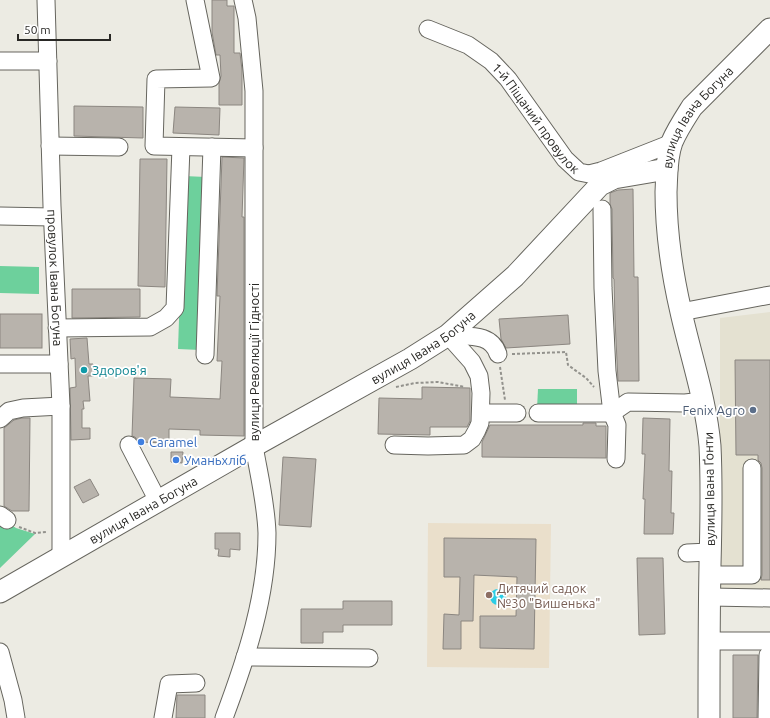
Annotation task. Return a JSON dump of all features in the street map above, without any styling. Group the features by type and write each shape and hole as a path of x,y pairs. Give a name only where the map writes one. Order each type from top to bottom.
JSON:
{"main road":[{"name":"вулиця Івана Богуна","path":"0,592 61,551 158,501 410,359 448,335 515,276 600,185 614,178 667,169 672,144 682,122 692,107 770,29"},
{"name":"вулиця Івана Ґонти","path":"667,169 666,210 671,258 681,312 708,421 710,448 709,718"}],"street":[{"name":"провулок Івана Богуна","path":"46,0 52,217 61,406 61,551"},
{"path":"195,0 212,78 156,80 154,146 181,147 210,160 254,148"},
{"name":"вулиця Революції Гідності","path":"224,718 252,633 266,556 265,503 254,446 254,91 247,18 243,0"},
{"name":"1-й Піщаний провулок","path":"428,29 468,46 491,61 508,79 565,159 579,172 589,174 672,144"},
{"path":"0,61 48,61"},
{"path":"50,146 119,147"},
{"path":"57,328 150,327 166,318 175,308 181,147"},
{"path":"205,355 210,160"},
{"path":"602,209 607,371 612,413 617,425 616,459"},
{"path":"0,216 52,217"},
{"path":"681,312 770,295"},
{"path":"448,335 484,338 491,342 498,354"},
{"path":"394,445 464,445 472,439 477,430 480,423 482,398 479,376 472,362 448,335"},
{"path":"0,364 59,364"},
{"path":"482,398 511,413"},
{"path":"538,413 612,413 628,402 685,403 703,401"},
{"path":"0,419 9,411 23,408 61,406"},
{"path":"129,445 158,501"},
{"path":"710,575 752,576 752,468"},
{"path":"686,553 710,552"},
{"path":"710,597 770,598"},
{"path":"709,641 769,648 767,718"},
{"path":"0,652 13,700 16,718"},
{"path":"245,657 369,658"},
{"path":"164,718 169,684 196,683"}],"path":[{"path":"511,413 505,394 498,354 566,352 568,365 586,378 595,388"},
{"path":"393,388 415,383 438,382 463,386 482,398"},
{"path":"4,517 17,527 35,533 52,532 61,551"}],"shaded area":[{"path":"770,312 770,607 720,605 720,318"},
{"name":"Дитячий садок №30 \"Вишенька\"","path":"428,523 551,524 549,668 427,667"}],"green space":[{"path":"184,176 206,177 200,350 178,349"},
{"path":"0,266 39,267 39,294 0,293"},
{"path":"538,389 577,389 577,409 537,409"},
{"path":"0,522 7,522 16,528 35,534 0,568"}],"water":[{"path":"498,589 504,591 506,597 504,603 498,605 492,603 490,597 492,591"}],"building":[{"path":"212,0 227,0 227,6 234,6 234,53 240,53 242,70 242,105 219,105 219,83 221,76 220,55 216,55 212,32"},
{"path":"74,106 143,107 143,138 74,136"},
{"path":"175,107 220,108 219,135 173,133"},
{"path":"222,157 244,158 242,217 244,217 244,436 200,435 200,430 169,429 169,443 139,442 132,436 134,378 171,379 170,397 220,399 222,361 217,361 220,296 217,296"},
{"path":"140,159 167,159 165,287 138,286"},
{"path":"633,189 634,277 638,277 639,381 618,381 613,278 612,209 610,204 610,193 618,190"},
{"path":"72,289 140,289 140,317 72,318"},
{"path":"0,314 42,314 42,348 0,348"},
{"path":"568,315 570,344 506,348 501,339 499,319"},
{"path":"87,338 89,364 93,364 94,376 88,376 90,401 83,401 84,409 82,409 82,428 90,428 90,439 71,440 70,388 76,387 75,358 71,359 70,339"},
{"name":"Fenix Agro","path":"735,360 770,360 770,580 761,580 761,463 758,460 758,455 736,455"},
{"path":"422,387 470,388 470,421 467,427 430,427 430,435 378,434 379,398 422,399"},
{"path":"30,418 29,511 12,511 4,506 4,428 14,420"},
{"path":"643,418 670,419 669,471 672,471 671,513 674,513 673,534 644,534 645,499 643,499 645,454 642,454"},
{"path":"583,423 596,423 596,426 606,426 606,458 482,457 482,442 490,425 583,425"},
{"path":"171,452 183,452 182,463 171,462"},
{"path":"283,457 316,459 311,527 279,525"},
{"path":"90,479 99,495 83,503 74,487"},
{"path":"215,533 240,533 240,550 230,549 230,557 218,556 219,549 215,549"},
{"path":"444,538 536,539 534,649 480,648 480,616 516,616 517,577 474,575 473,621 461,621 461,649 443,649 444,614 459,615 460,577 444,577"},
{"path":"637,558 663,558 665,634 639,635"},
{"path":"343,601 392,601 392,625 343,625 343,632 323,632 323,643 301,643 301,609 343,609"},
{"path":"733,655 758,655 757,718 733,718"},
{"path":"177,695 205,695 205,718 176,718"}],"place":[{"name":"Здоров'я","path":"84,370"},
{"name":"Fenix Agro","path":"753,410"},
{"name":"Caramel","path":"141,442"},
{"name":"Уманьхліб","path":"176,460"},
{"name":"Дитячий садок №30 \"Вишенька\"","path":"489,595"}]}
